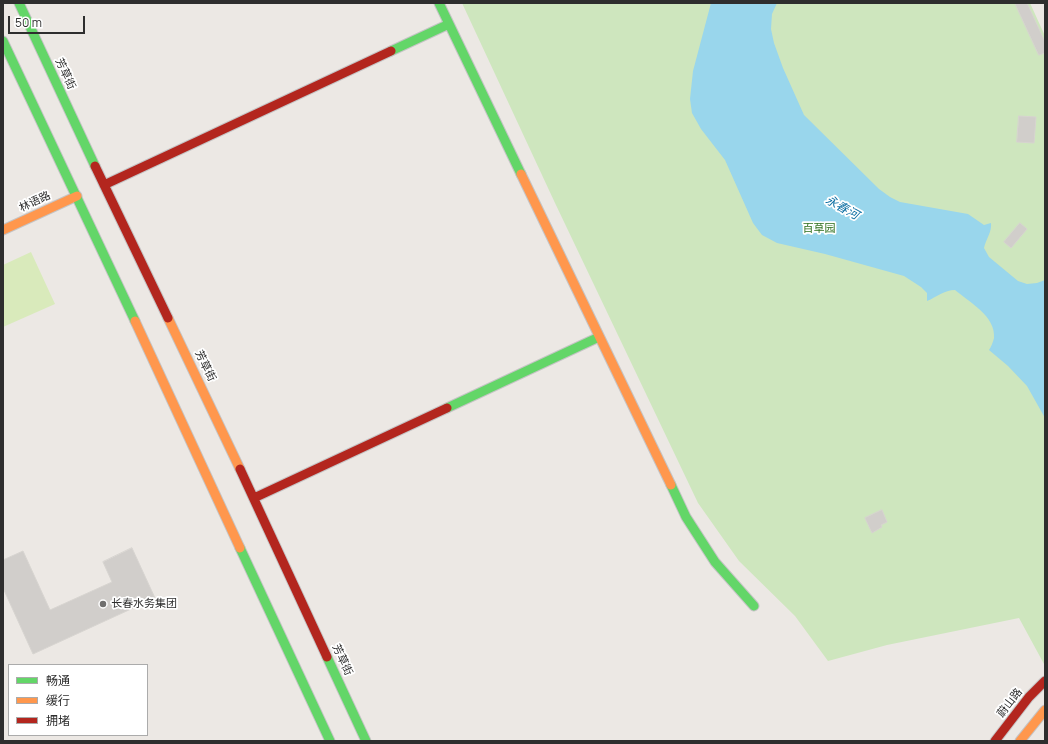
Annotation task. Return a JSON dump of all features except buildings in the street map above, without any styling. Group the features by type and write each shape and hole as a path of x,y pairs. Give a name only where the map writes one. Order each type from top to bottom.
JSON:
{"main road":[{"name":"芳草街","path":"19,3 104,185 254,498 366,741"},
{"path":"439,3 686,517 715,562 754,606"},
{"path":"104,185 449,24"},
{"path":"3,41 77,196 330,741"},
{"name":"林语路","path":"3,230 77,196"},
{"path":"254,498 599,337"},
{"name":"蔚山路","path":"995,741 1028,697 1045,681"},
{"path":"1020,741 1045,710"}],"green space":[{"name":"百草园","path":"462,3 1030,3 1045,36 1044,664 1019,618 887,645 828,661 795,616 739,561 698,503 555,203"},
{"path":"31,252 55,304 3,327 3,265"}],"water":[{"name":"永春河","path":"711,3 777,3 772,14 771,29 774,43 783,68 804,115 879,189 890,197 900,202 968,214 984,225 991,223 991,229 984,248 989,257 1018,281 1027,284 1045,280 1045,418 1027,386 1008,366 989,350 994,338 991,323 980,310 955,290 944,292 927,301 927,293 921,287 904,276 825,254 777,243 762,235 753,223 725,160 701,129 692,113 690,99 693,71"}],"traffic: fast":[{"path":"19,3 95,166"},
{"path":"439,3 521,174"},
{"path":"391,51 449,24"},
{"path":"3,41 135,321"},
{"path":"447,408 599,337"},
{"path":"671,485 686,517 715,562 754,606"},
{"path":"240,548 330,741"},
{"path":"327,657 366,741"}],"traffic: slow":[{"path":"521,174 671,485"},
{"path":"3,230 77,196"},
{"path":"168,318 240,469"},
{"path":"135,321 240,548"},
{"path":"1020,741 1045,710"}],"traffic: jam":[{"path":"104,185 391,51"},
{"path":"95,166 168,318"},
{"path":"254,498 447,408"},
{"path":"240,469 327,657"},
{"path":"995,741 1029,697 1045,681"}],"place":[{"name":"长春水务集团","path":"103,604"}]}
